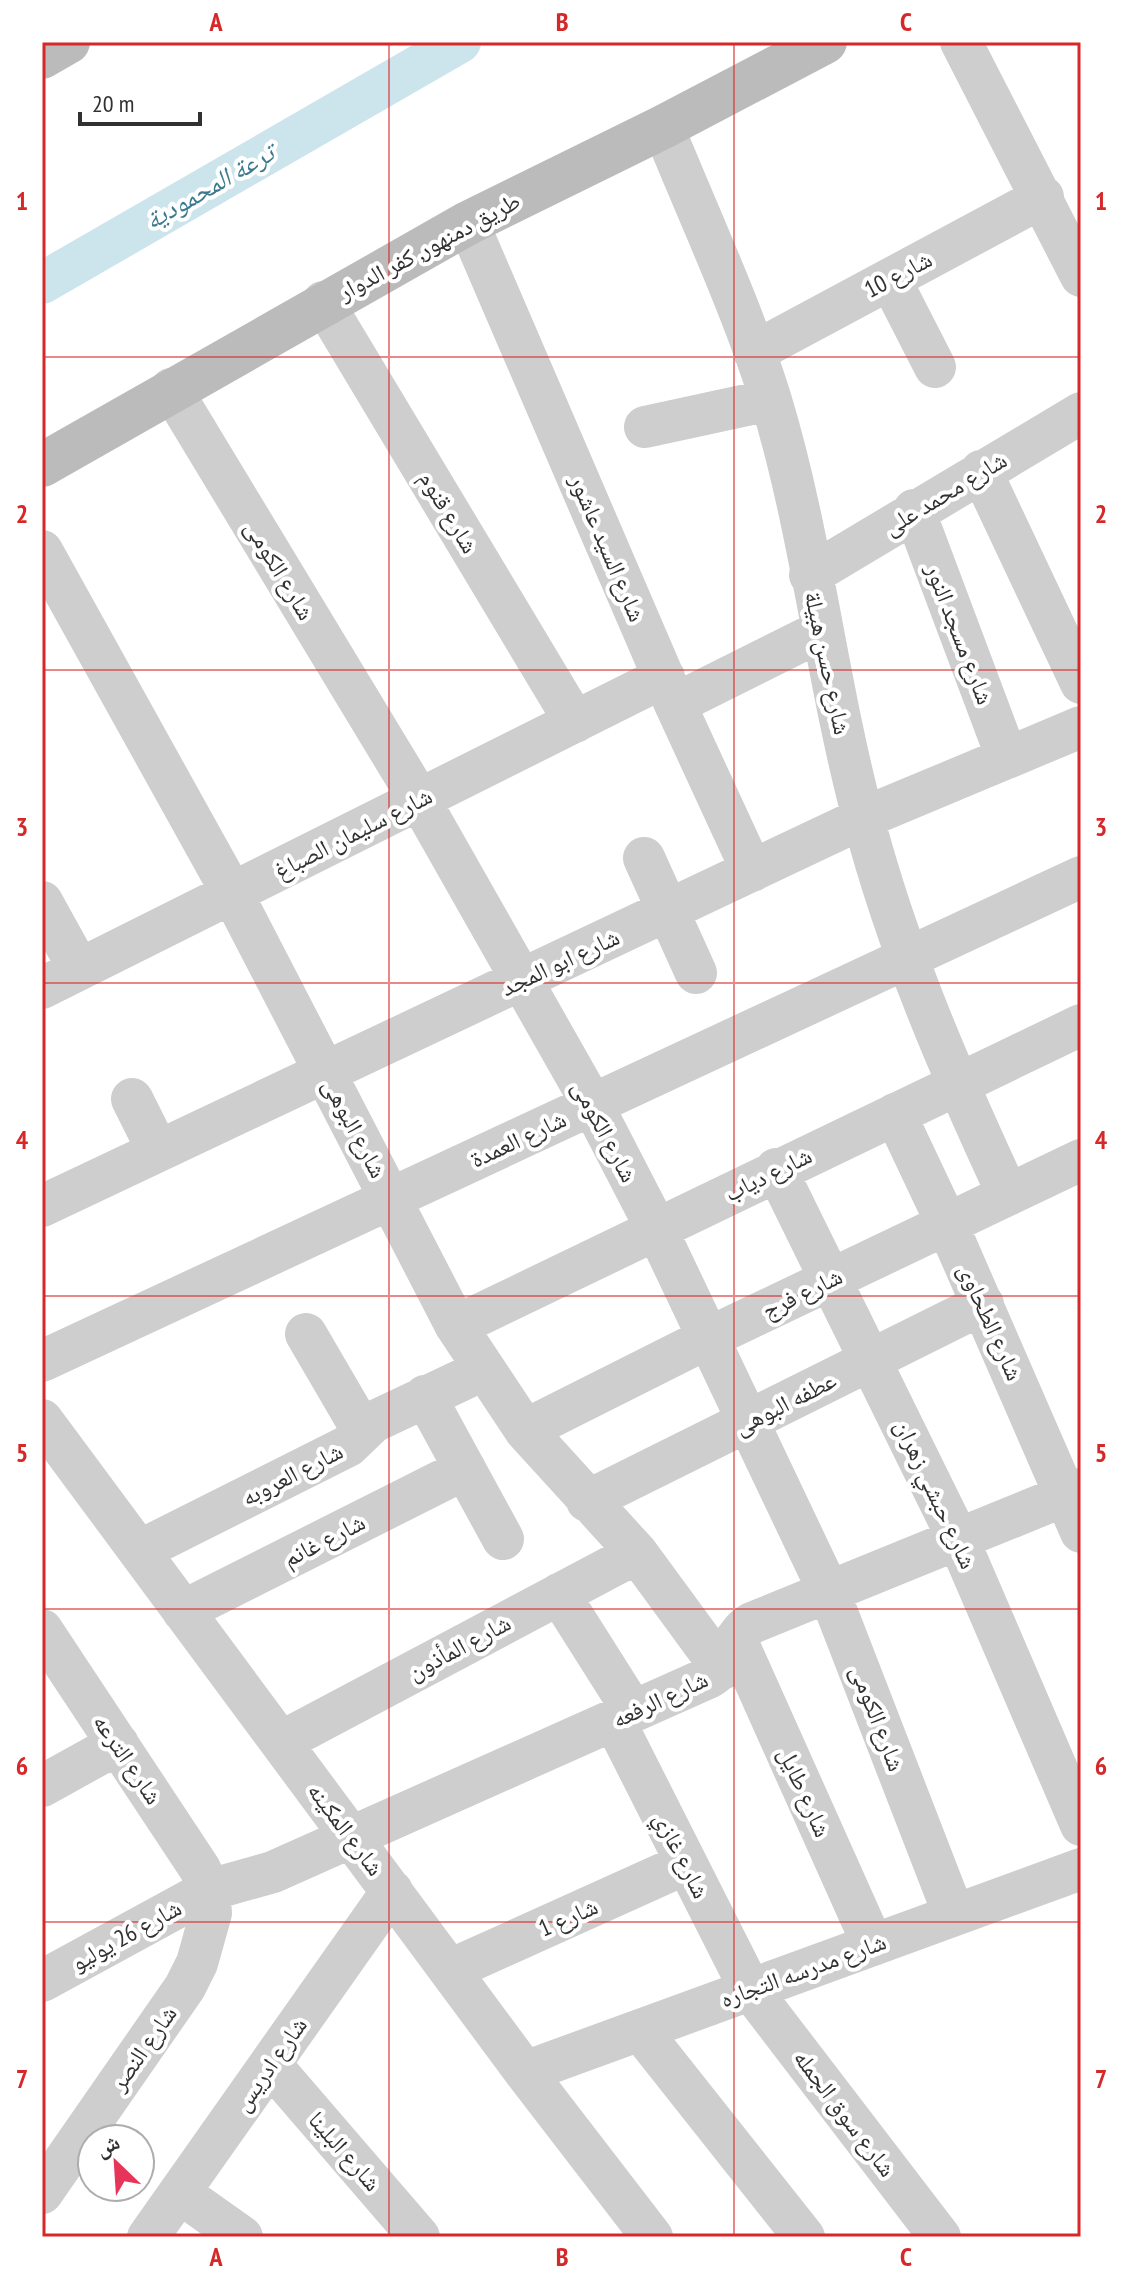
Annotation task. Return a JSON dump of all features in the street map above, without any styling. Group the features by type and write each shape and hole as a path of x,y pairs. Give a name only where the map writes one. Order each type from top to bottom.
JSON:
{"main road":[{"path":"42,57 68,42"},
{"name":"طريق دمنهور, كفر الدوار","path":"42,465 323,302 468,223 663,127 825,42"}],"street":[{"path":"961,42 1081,276"},
{"name":"شارع حسن هبيلة","path":"663,127 754,352 770,400 863,818 906,957 957,1084 1008,1195"},
{"name":"شارع 10","path":"754,352 1043,197"},
{"name":"شارع السيد عاشور","path":"468,223 669,690 752,871"},
{"path":"890,279 935,367"},
{"name":"شارع قنوم","path":"323,302 575,722"},
{"name":"شارع الكومى","path":"171,389 419,799 592,1104 656,1228 829,1592 954,1915"},
{"path":"645,427 770,400"},
{"name":"شارع محمد على","path":"810,575 914,510 1081,413"},
{"path":"981,471 1079,673"},
{"name":"شارع مسجد النور","path":"914,510 1007,758"},
{"name":"شارع البوهى","path":"42,551 232,893 456,1326 483,1370 525,1430 729,1654"},
{"name":"شارع سليمان الصباغ","path":"42,988 575,722 669,690 821,631"},
{"name":"شارع ابو المجد","path":"42,1206 863,818 1081,727"},
{"path":"644,858 696,973"},
{"name":"شارع العمدة","path":"42,1361 1081,877"},
{"path":"42,902 79,969"},
{"name":"شارع دياب","path":"456,1326 776,1169 1081,1025"},
{"path":"132,1099 158,1151"},
{"name":"شارع الطحاوى","path":"895,1114 1076,1505"},
{"name":"شارع فرج","path":"525,1430 708,1338 1081,1160"},
{"name":"شارع حبشي زهران","path":"776,1169 833,1278 958,1539 1081,1825"},
{"name":"عطفه البوهى","path":"587,1501 983,1304"},
{"path":"306,1334 362,1430"},
{"name":"شارع العروبه","path":"139,1551 348,1446 362,1430 425,1396 483,1370"},
{"path":"425,1396 503,1539"},
{"name":"شارع المكينه","path":"42,1420 525,2072 652,2237"},
{"name":"شارع غانم","path":"183,1611 465,1469"},
{"name":"شارع الرفعه","path":"209,1890 273,1872 624,1716 729,1654 752,1623 958,1539 1076,1505"},
{"name":"شارع المأذون","path":"281,1742 637,1553"},
{"name":"شارع غازي","path":"559,1594 624,1716 685,1864 750,1989"},
{"name":"شارع الترعه","path":"42,1630 187,1847 209,1890"},
{"name":"شارع طايل","path":"729,1654 873,1945"},
{"path":"42,1786 118,1744"},
{"name":"شارع 1","path":"450,1970 685,1864"},
{"name":"شارع مدرسه التجاره","path":"525,2072 1081,1869"},
{"name":"شارع 26 يوليو","path":"42,1981 209,1890"},
{"name":"شارع النصر","path":"42,2193 185,1987 206,1939 211,1913 209,1890"},
{"name":"شارع ادريس","path":"148,2237 392,1891"},
{"name":"شارع سوق الجمله","path":"750,1989 940,2237"},
{"path":"640,2030 804,2237"},
{"name":"شارع البلينا","path":"270,2064 419,2237"},
{"path":"180,2193 242,2237"}],"waterway":[{"name":"ترعة المحمودية","path":"42,283 460,42"}]}
